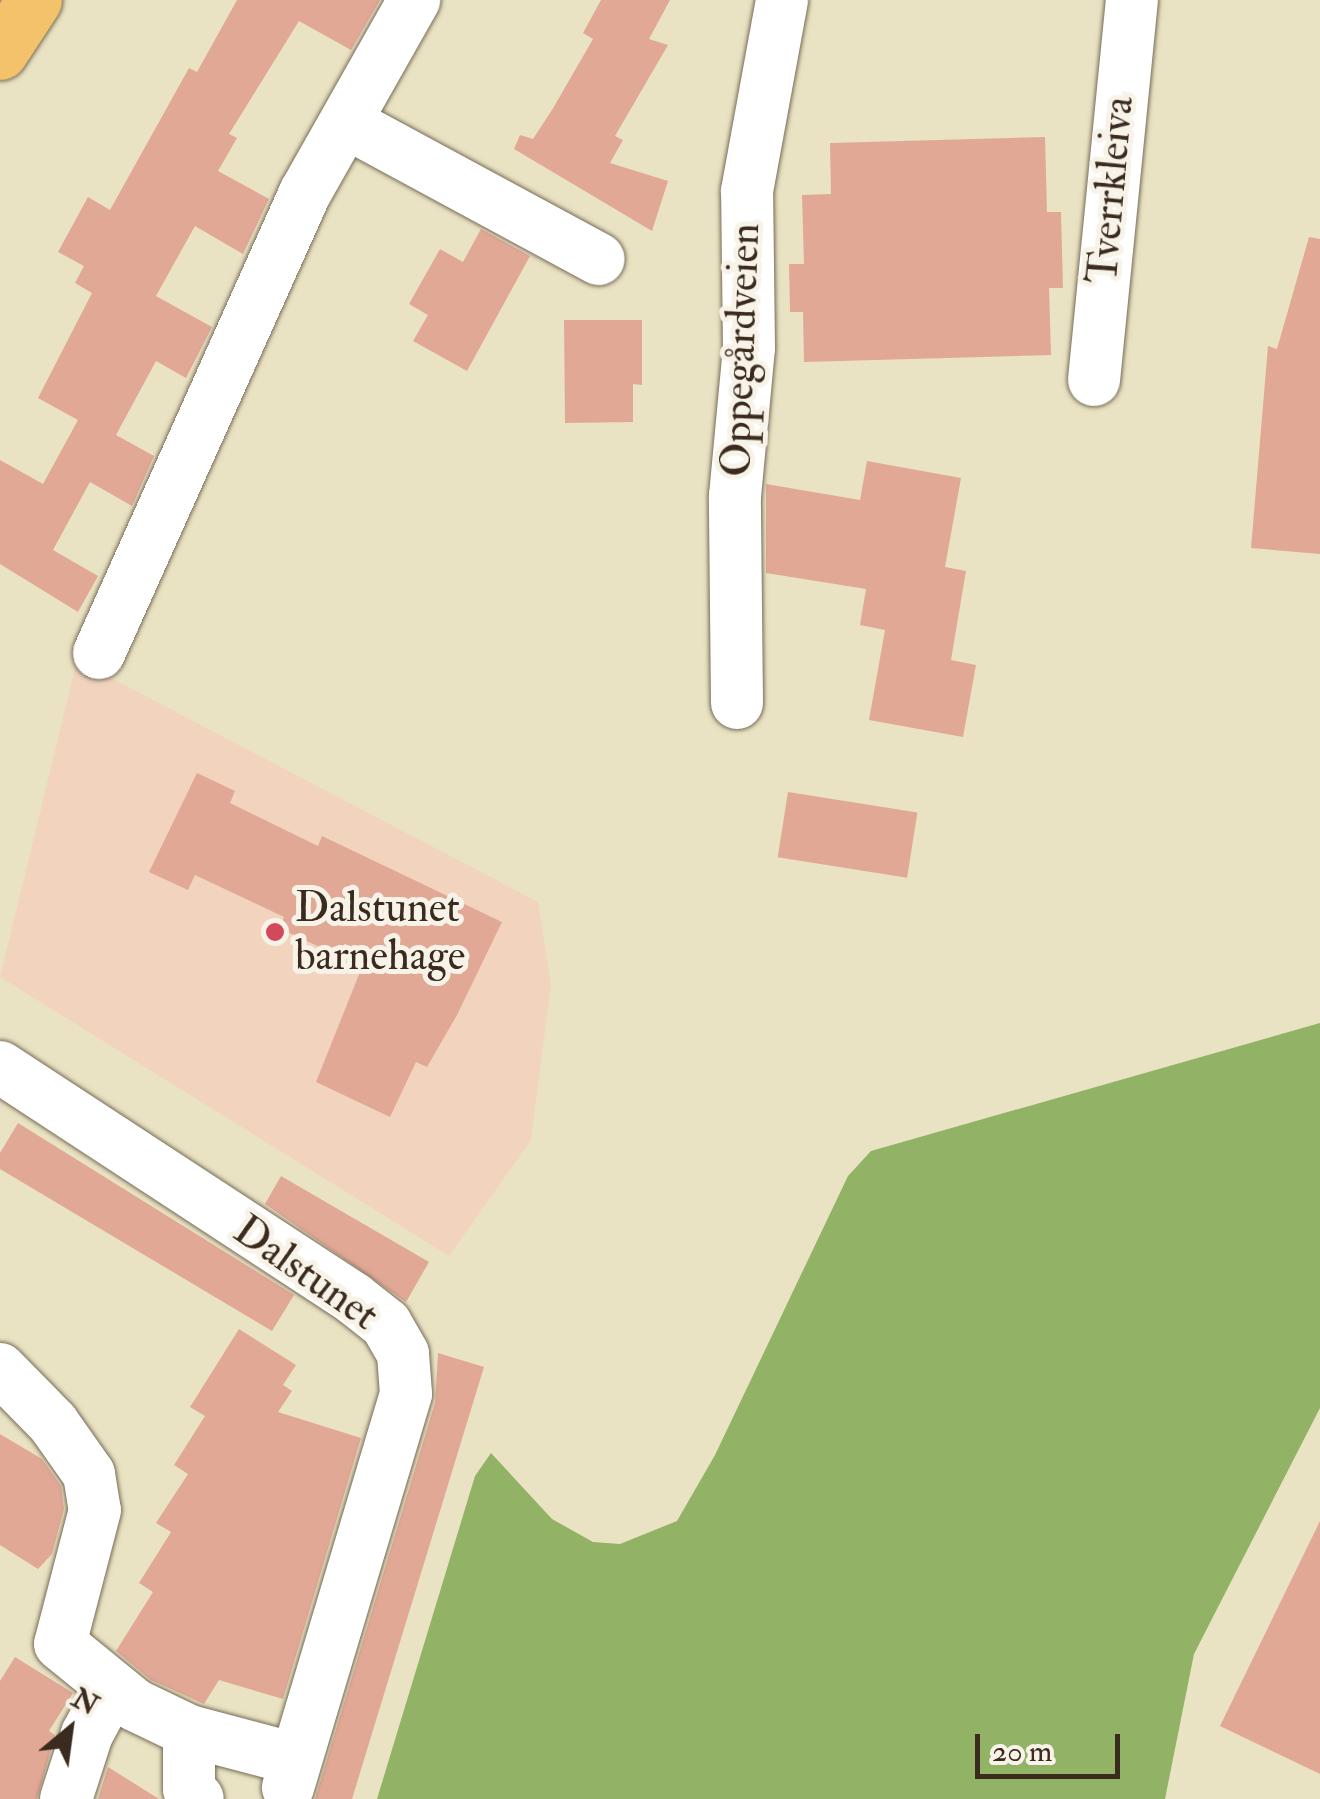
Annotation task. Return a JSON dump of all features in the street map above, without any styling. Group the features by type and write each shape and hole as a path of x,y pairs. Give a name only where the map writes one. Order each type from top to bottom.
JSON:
{"main road":[{"path":"0,52 34,0"}],"street":[{"path":"99,653 252,303 414,0"},
{"name":"Oppegårdveien","path":"737,703 735,496 749,348 747,191 782,0"},
{"name":"Tverrkleiva","path":"1094,380 1132,0"},
{"path":"347,122 599,259"},
{"name":"Dalstunet","path":"0,1068 353,1298 386,1324 403,1354 406,1394 292,1773 189,1731 112,1688 60,1644 95,1510 89,1474 53,1423 0,1369"},
{"path":"66,1799 87,1734 112,1688"},
{"path":"189,1731 190,1788 198,1799"}],"shaded area":[{"name":"Dalstunet barnehage","path":"77,660 538,902 551,984 531,1140 449,1256 0,977"}],"green space":[{"path":"1320,1023 1320,1408 1194,1654 1165,1799 377,1799 475,1476 491,1453 552,1519 593,1542 620,1544 677,1521 715,1455 848,1176 871,1151"}],"building":[{"path":"237,0 380,0 351,50 299,21 229,134 237,138 218,171 269,199 243,254 195,226 156,296 212,327 186,378 156,361 116,435 154,456 132,506 90,482 53,550 98,576 78,612 0,564 0,460 43,484 78,420 38,398 92,293 75,283 84,266 58,252 88,197 110,210 189,68 197,72"},
{"path":"601,0 670,0 649,39 668,45 615,136 623,140 610,163 668,181 652,231 514,149 520,135 533,139 552,110 593,39 583,33"},
{"path":"1045,137 1047,212 1061,212 1063,288 1049,288 1051,355 804,362 803,312 790,312 789,264 804,264 802,195 831,194 830,143"},
{"path":"481,229 530,256 467,371 413,341 428,315 409,304 440,249 463,262"},
{"path":"1309,237 1320,239 1320,554 1251,548 1268,346 1277,349"},
{"path":"564,320 642,320 642,385 633,384 633,422 565,423"},
{"path":"867,461 961,478 945,567 966,571 951,660 976,665 963,737 869,720 885,630 860,625 866,589 766,573 766,484 860,500"},
{"path":"197,773 235,791 230,803 318,846 322,836 502,922 457,1015 427,1067 416,1062 390,1117 316,1082 362,967 279,928 284,917 195,875 188,890 149,872"},
{"path":"788,792 917,812 907,878 778,857"},
{"path":"18,1123 294,1295 272,1331 0,1169 0,1153"},
{"path":"281,1176 429,1262 406,1302 265,1204"},
{"path":"239,1329 296,1365 283,1385 292,1391 278,1412 361,1438 283,1699 219,1680 204,1704 151,1680 116,1651 153,1592 139,1583 171,1532 156,1523 188,1474 174,1465 205,1416 190,1407"},
{"path":"438,1353 484,1367 352,1799 315,1799 435,1403"},
{"path":"0,1434 42,1459 61,1486 64,1509 52,1554 38,1569 0,1545"},
{"path":"1320,1521 1320,1774 1220,1726"},
{"path":"15,1657 73,1693 49,1731 55,1735 37,1799 0,1799 0,1681"},
{"path":"108,1767 159,1799 98,1799"}],"place":[{"name":"Dalstunet barnehage","path":"275,932"}]}
